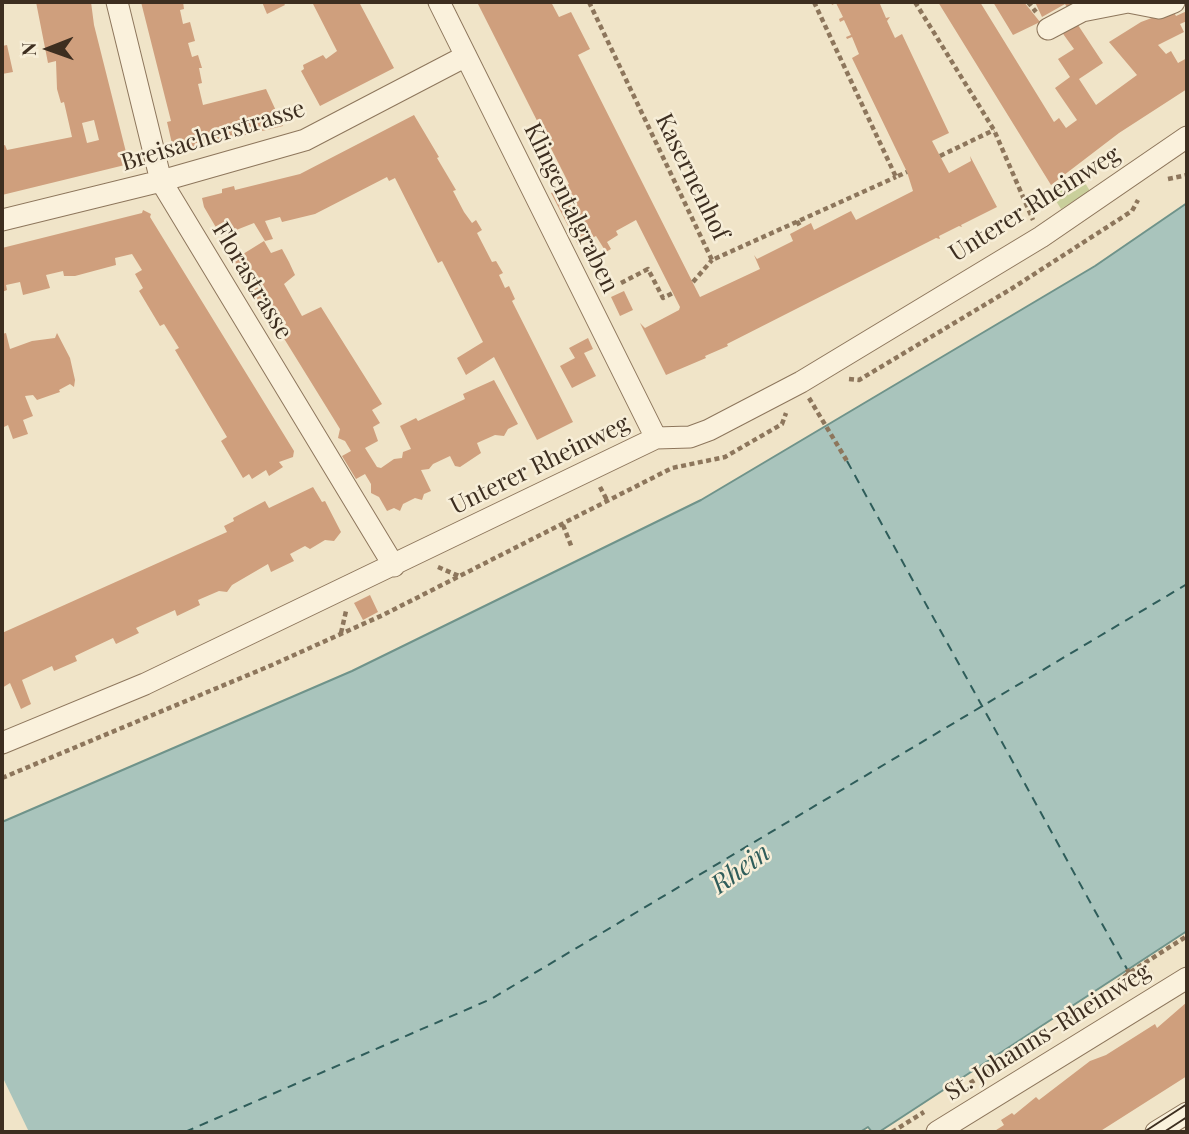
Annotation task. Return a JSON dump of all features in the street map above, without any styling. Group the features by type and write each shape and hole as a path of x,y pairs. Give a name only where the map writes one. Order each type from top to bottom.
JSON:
{"street":[{"name":"Florastrasse","path":"117,2 161,181 394,566"},
{"name":"Klingentalgraben","path":"439,2 656,438"},
{"path":"1048,29 1082,11 1128,2 1158,8 1174,2"},
{"name":"Breisacherstrasse","path":"2,220 161,181 305,140 466,56"},
{"name":"Unterer Rheinweg","path":"2,743 145,684 656,438 690,437 709,430 801,382 897,321 1041,236 1187,137"},
{"name":"St. Johanns-Rheinweg","path":"937,1132 1187,978"},
{"path":"1156,1132 1187,1112"}],"path":[{"name":"Kasernenhof","path":"589,2 712,260 907,172"},
{"path":"814,2 896,177"},
{"path":"915,2 994,130 1041,236"},
{"path":"940,156 994,130"},
{"path":"1162,184 1171,177 1187,175"},
{"path":"836,378 859,380 1086,242 1132,211 1134,202 1143,196"},
{"path":"797,221 801,228"},
{"path":"693,282 712,260"},
{"path":"621,283 648,269 663,298 673,293"},
{"path":"799,399 817,389"},
{"path":"807,395 848,461"},
{"path":"2,778 272,665 383,615 672,468 725,457 782,424 790,404"},
{"path":"563,525 572,548"},
{"path":"968,1084 1088,1007 1128,971 1187,936"},
{"path":"1128,971 1133,980 1138,977"},
{"path":"892,1132 936,1105"}],"green space":[{"path":"1080,175 1090,191 1061,209 1051,193"}],"water":[{"name":"Rhein","path":"1187,203 1187,931 879,1132 872,1132 868,1127 860,1132 2,1132 2,822 352,671 701,500 1095,266"}],"pier":[{"path":"2,1076 29,1132 2,1132"}],"building":[{"path":"36,2 91,2 94,25 129,164 2,195 2,146 5,145 7,150 72,137 64,102 61,103 57,89 56,61 48,63","holes":["94,120 99,140 87,143 82,123"]},
{"path":"141,2 183,2 184,9 180,10 183,24 190,22 195,41 188,43 192,57 198,55 202,68 199,68 202,83 198,84 203,105 266,89 283,126 178,151 177,147 173,148 167,122 171,121"},
{"path":"262,2 283,2 285,5 267,14"},
{"path":"312,2 359,2 394,68 320,106 301,71 304,69 303,65 323,55 326,59 337,51"},
{"path":"477,2 551,2 559,17 571,12 590,49 578,55 700,297 760,269 754,255 757,259 793,241 790,234 811,223 814,230 851,211 856,220 913,191 907,172 852,58 859,54 852,37 847,39 846,37 851,35 844,20 840,22 839,19 843,17 836,3 832,5 831,2 885,2 880,4 886,18 890,17 887,21 895,38 902,34 949,133 932,141 949,173 971,161 970,156 997,207 961,225 962,227 939,236 940,239 936,238 727,344 728,346 705,356 706,358 666,375 640,323 645,328 680,307 636,220 616,231 618,235 607,242 611,249 606,252 596,236 578,245 551,193 569,184"},
{"path":"938,2 980,2 1054,122 1059,118 1066,128 1077,120 1055,88 1070,77 1058,59 1074,49 1061,31 1076,22 1103,63 1079,79 1096,105 1137,75 1109,42 1141,22 1173,10 1176,16 1187,11 1187,21 1180,24 1184,32 1158,45 1166,54 1171,51 1178,63 1187,58 1187,89 1119,133 1051,185"},
{"path":"993,2 1024,2 1040,22 1013,35"},
{"path":"1035,2 1080,2 1067,7 1065,4 1042,17"},
{"path":"7,45 13,72 2,74 2,46"},
{"path":"414,115 439,157 437,158 456,190 453,191 464,212 472,223 476,220 482,230 477,233 492,262 496,261 503,273 499,275 505,288 509,286 515,299 512,301 573,422 537,440 494,357 466,375 457,358 483,342 442,261 438,263 395,178 389,181 387,177 315,214 282,222 280,217 265,221 273,239 265,241 254,223 221,236 204,207 202,198 222,193 222,189 234,186 235,190 300,174"},
{"path":"143,210 151,214 150,217 294,451 293,457 279,462 283,467 269,476 266,470 252,479 249,474 243,478 221,441 227,437 175,350 179,348 164,324 160,326 139,291 143,288 135,274 142,270 132,254 115,258 116,265 75,276 64,276 63,271 46,275 50,288 23,295 20,282 6,285 7,290 2,292 2,248 142,213"},
{"path":"264,241 271,253 282,249 289,262 295,275 284,284 302,316 321,307 382,404 372,410 380,423 373,427 378,441 365,448 377,467 381,468 394,459 402,458 403,452 411,449 400,426 416,418 418,421 465,399 463,394 494,380 518,424 508,429 504,436 495,435 477,443 481,453 460,467 455,466 450,456 433,464 429,469 421,470 431,491 424,494 422,500 415,498 403,504 400,511 394,508 387,511 379,497 371,493 371,484 365,474 356,479 342,456 351,451 345,441 338,438 340,429 267,311 262,310 243,272 234,263 235,259"},
{"path":"624,291 633,310 620,316 611,297"},
{"path":"6,333 10,349 32,341 55,338 57,333 70,358 75,380 74,387 70,384 59,390 60,392 37,400 33,395 25,396 33,416 23,420 28,434 13,439 8,425 2,428 2,334"},
{"path":"588,338 593,349 584,353 596,376 572,388 560,366 575,358 569,348"},
{"path":"313,487 322,502 325,501 341,532 334,541 325,540 310,549 305,546 290,554 294,561 271,572 268,564 232,585 227,592 219,591 198,600 200,605 177,616 175,610 136,628 139,633 116,644 113,638 75,656 77,661 54,671 52,666 22,680 31,704 21,709 10,683 2,688 2,633 227,532 224,526 234,521 233,518 265,501 269,508"},
{"path":"370,595 378,612 363,620 354,603"},
{"path":"1187,1002 1187,1076 1099,1132 993,1132 1004,1125 1001,1120 1012,1113 1014,1115 1036,1097 1039,1100 1090,1061 1106,1055 1155,1024 1157,1028"}],"ferry route":[{"path":"847,461 1127,969"},
{"path":"185,1132 491,999 1187,584"}],"tram line":[{"path":"1144,1132 1187,1104"},
{"path":"1164,1132 1187,1117"}]}
